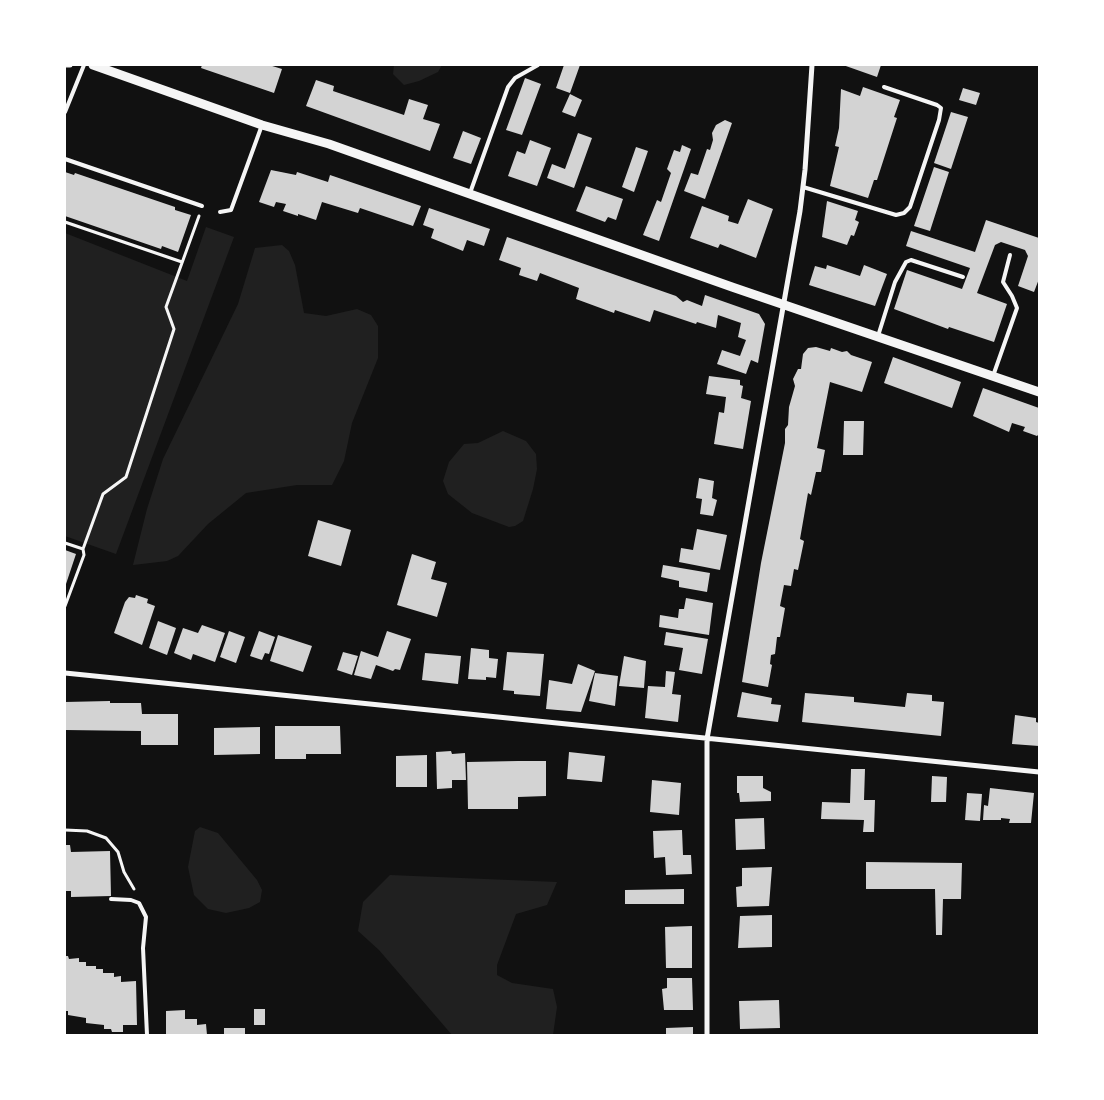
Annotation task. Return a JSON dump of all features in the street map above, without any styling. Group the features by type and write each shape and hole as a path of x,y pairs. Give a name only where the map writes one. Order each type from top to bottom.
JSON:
{"street":[{"path":"93,65 262,125 329,144 1039,392"},
{"path":"707,1035 706,739 803,187 812,65"},
{"path":"65,673 1039,772"}],"lane":[{"path":"65,112 84,65"},
{"path":"470,193 508,87 515,78 538,65"},
{"path":"803,187 896,215 904,213 910,207 939,120 941,108 938,105 884,88"},
{"path":"220,212 231,210 262,125"},
{"path":"65,159 202,206"},
{"path":"993,376 1017,308 1012,296 1002,282 1010,255"},
{"path":"878,336 895,282 906,262 911,260 963,277"},
{"path":"111,899 131,900 139,903 146,917 143,948 147,1035"}],"path":[{"path":"65,606 84,555 83,549 103,494 126,477 174,330 166,308 202,206"},
{"path":"65,222 182,262"},
{"path":"65,543 83,549"},
{"path":"65,830 93,832 106,838 114,846 124,872 137,893 139,903"}],"shaded area":[{"path":"394,65 442,65 438,72 419,81 404,85 393,74"},
{"path":"206,227 234,237 116,554 65,536 65,233 187,281"},
{"path":"282,245 289,251 295,265 304,313 326,316 357,309 371,315 378,326 378,358 352,423 344,461 332,485 297,485 246,493 208,524 178,556 167,561 133,565 147,509 163,459 238,304 255,248"},
{"path":"503,431 526,441 536,454 537,469 523,521 509,527 472,513 448,494 443,481 449,462 464,444 478,443"},
{"path":"200,827 218,833 257,880 262,890 260,902 249,908 226,913 208,909 194,895 188,867 195,831"},
{"path":"390,875 557,882 547,905 516,914 497,965 497,975 512,983 553,989 557,1007 553,1035 452,1035 379,950 358,931 363,902"}],"building":[{"path":"202,65 269,65 282,69 274,93 201,68"},
{"path":"564,65 580,65 570,93 556,88"},
{"path":"843,65 881,65 877,77"},
{"path":"525,78 541,84 522,135 506,130"},
{"path":"316,80 334,86 333,91 404,115 409,99 428,105 423,119 440,124 430,151 306,106"},
{"path":"863,87 900,100 894,117 897,118 877,180 874,180 868,198 830,186 839,147 835,146 839,128 841,89 860,96"},
{"path":"963,88 980,93 976,105 959,100"},
{"path":"570,94 582,100 575,117 562,112"},
{"path":"951,112 968,117 951,169 934,163"},
{"path":"725,120 732,123 705,199 684,191 691,173 698,175 707,149 710,150 713,140 712,133 716,125"},
{"path":"463,131 481,138 471,164 453,158"},
{"path":"578,133 592,138 574,188 547,178 552,164 565,169"},
{"path":"530,140 551,148 537,186 508,176 517,151 525,154"},
{"path":"682,145 691,149 659,241 643,235 657,200 661,202 671,173 667,169 674,150 680,152"},
{"path":"636,147 648,151 634,192 622,187"},
{"path":"934,167 949,172 930,231 914,226"},
{"path":"271,170 296,175 297,172 328,182 330,175 421,206 413,226 360,208 358,213 322,202 316,220 298,214 298,216 283,211 286,204 276,202 274,207 259,202"},
{"path":"65,172 74,175 75,173 175,207 175,210 191,215 178,252 162,246 161,249 65,216"},
{"path":"586,186 623,199 616,220 608,217 605,222 576,211"},
{"path":"748,199 773,209 756,258 720,244 718,248 690,238 702,206 729,216 728,221 738,224"},
{"path":"827,201 858,211 855,220 859,222 854,236 851,235 847,245 822,237"},
{"path":"429,208 490,229 484,246 467,240 463,251 431,238 434,229 423,225"},
{"path":"986,220 1039,238 1039,279 1034,292 1018,286 1028,256 1025,250 1001,242 995,245 977,293 1007,304 994,342 949,327 948,329 894,309 907,270 962,289 970,268 906,246 911,231 975,252"},
{"path":"507,237 676,296 683,302 687,300 702,306 705,295 759,314 765,324 758,363 751,360 746,374 717,364 722,350 740,356 746,340 738,337 741,323 718,315 716,328 697,322 696,324 654,310 650,322 615,310 614,313 576,299 579,288 540,273 537,281 519,275 521,268 499,260"},
{"path":"827,265 860,276 864,265 887,274 875,306 809,285 815,266 826,269"},
{"path":"816,347 830,351 831,348 842,352 847,351 851,355 872,362 862,392 830,382 817,448 825,450 821,472 816,472 811,495 808,493 800,539 804,541 798,570 794,569 791,586 784,585 780,606 785,608 780,637 777,637 775,654 771,655 770,664 772,665 768,687 742,682 761,563 785,443 785,429 788,425 789,407 795,386 793,379 798,369 801,369 803,354 808,348"},
{"path":"893,357 961,382 952,408 884,383"},
{"path":"709,376 740,380 740,385 743,386 741,398 751,401 743,449 714,444 719,412 724,413 726,397 706,394"},
{"path":"983,388 1039,408 1039,434 1037,436 1023,431 1025,427 1012,423 1009,432 973,416"},
{"path":"844,421 864,421 863,455 843,455"},
{"path":"699,478 714,481 712,498 717,500 713,516 700,514 702,499 696,498"},
{"path":"318,520 351,530 341,566 308,556"},
{"path":"697,529 727,535 720,570 679,562 681,548 693,550"},
{"path":"65,550 76,554 65,587"},
{"path":"412,554 436,562 431,579 447,583 437,617 397,605"},
{"path":"663,565 710,573 707,592 679,587 679,581 661,577"},
{"path":"136,595 148,599 147,603 155,606 142,645 114,633 125,602 129,597 135,598"},
{"path":"686,598 713,603 709,635 659,627 660,615 678,618 679,609 684,609"},
{"path":"158,621 176,628 167,655 149,648"},
{"path":"202,625 225,633 215,662 193,654 191,660 174,653 183,628 198,633"},
{"path":"229,631 245,637 236,663 220,657"},
{"path":"259,631 275,637 269,654 265,653 262,660 250,656"},
{"path":"387,631 411,639 400,670 395,669 393,671 376,665 371,679 354,675 361,651 378,657"},
{"path":"666,632 708,639 702,674 679,670 683,648 664,645"},
{"path":"278,635 312,646 303,672 270,661"},
{"path":"471,648 489,650 489,658 498,659 496,678 486,677 486,680 468,679"},
{"path":"343,652 358,656 352,675 337,670"},
{"path":"507,652 544,654 540,696 514,694 514,691 503,690"},
{"path":"425,653 461,656 458,684 422,680"},
{"path":"624,656 646,661 644,688 619,686"},
{"path":"578,664 595,671 581,712 546,709 549,680 572,684"},
{"path":"666,671 675,672 672,694 681,695 678,722 645,718 648,686 665,687"},
{"path":"595,673 618,676 615,706 589,701"},
{"path":"742,692 772,698 771,704 781,705 778,722 737,717"},
{"path":"805,693 854,697 854,702 905,707 907,693 932,695 932,701 944,702 941,736 802,722"},
{"path":"110,701 110,703 141,703 142,714 178,714 178,745 141,745 141,731 65,730 65,702"},
{"path":"1015,715 1036,718 1036,722 1039,723 1039,746 1012,744"},
{"path":"275,726 340,726 341,754 306,754 306,759 275,759"},
{"path":"260,727 260,754 214,755 214,728"},
{"path":"451,751 452,754 465,753 466,780 452,780 452,788 437,789 436,752"},
{"path":"569,752 605,756 602,782 567,779"},
{"path":"427,755 427,787 396,787 396,756"},
{"path":"546,761 546,796 518,797 518,809 468,809 467,762"},
{"path":"851,769 865,769 864,800 875,800 874,832 863,832 864,820 821,819 822,802 850,803"},
{"path":"737,776 763,776 763,788 771,792 771,801 740,802 739,793 737,793"},
{"path":"932,776 947,777 946,802 931,802"},
{"path":"652,780 681,783 679,815 650,812"},
{"path":"990,788 1034,793 1031,823 1009,823 1010,819 1001,818 1001,820 983,820 984,805 988,806"},
{"path":"967,793 982,794 980,821 965,820"},
{"path":"764,818 765,849 736,850 735,819"},
{"path":"682,830 683,855 691,855 692,874 666,875 665,857 654,858 653,831"},
{"path":"65,845 70,845 71,852 110,851 111,896 71,897 71,891 65,891"},
{"path":"866,862 962,863 961,899 943,899 942,935 936,935 935,889 866,889"},
{"path":"772,867 769,906 737,907 736,887 742,886 742,868"},
{"path":"684,889 684,904 625,904 625,890"},
{"path":"772,915 772,947 738,948 740,916"},
{"path":"692,926 692,968 666,968 665,927"},
{"path":"65,956 68,956 69,959 79,958 79,962 86,962 86,966 96,966 96,969 103,969 103,973 114,973 114,977 121,976 121,982 136,981 137,1025 123,1025 123,1032 112,1032 111,1029 104,1029 104,1025 86,1023 86,1018 68,1015 68,1011 65,1011"},
{"path":"667,978 692,978 693,1010 664,1010 662,989 667,988"},
{"path":"779,1000 780,1028 740,1029 739,1001"},
{"path":"254,1009 265,1009 265,1025 254,1025"},
{"path":"185,1010 185,1019 197,1019 197,1025 206,1024 207,1035 166,1035 166,1011"},
{"path":"693,1027 693,1035 666,1035 666,1028"},
{"path":"224,1028 245,1028 245,1035 224,1035"}]}
